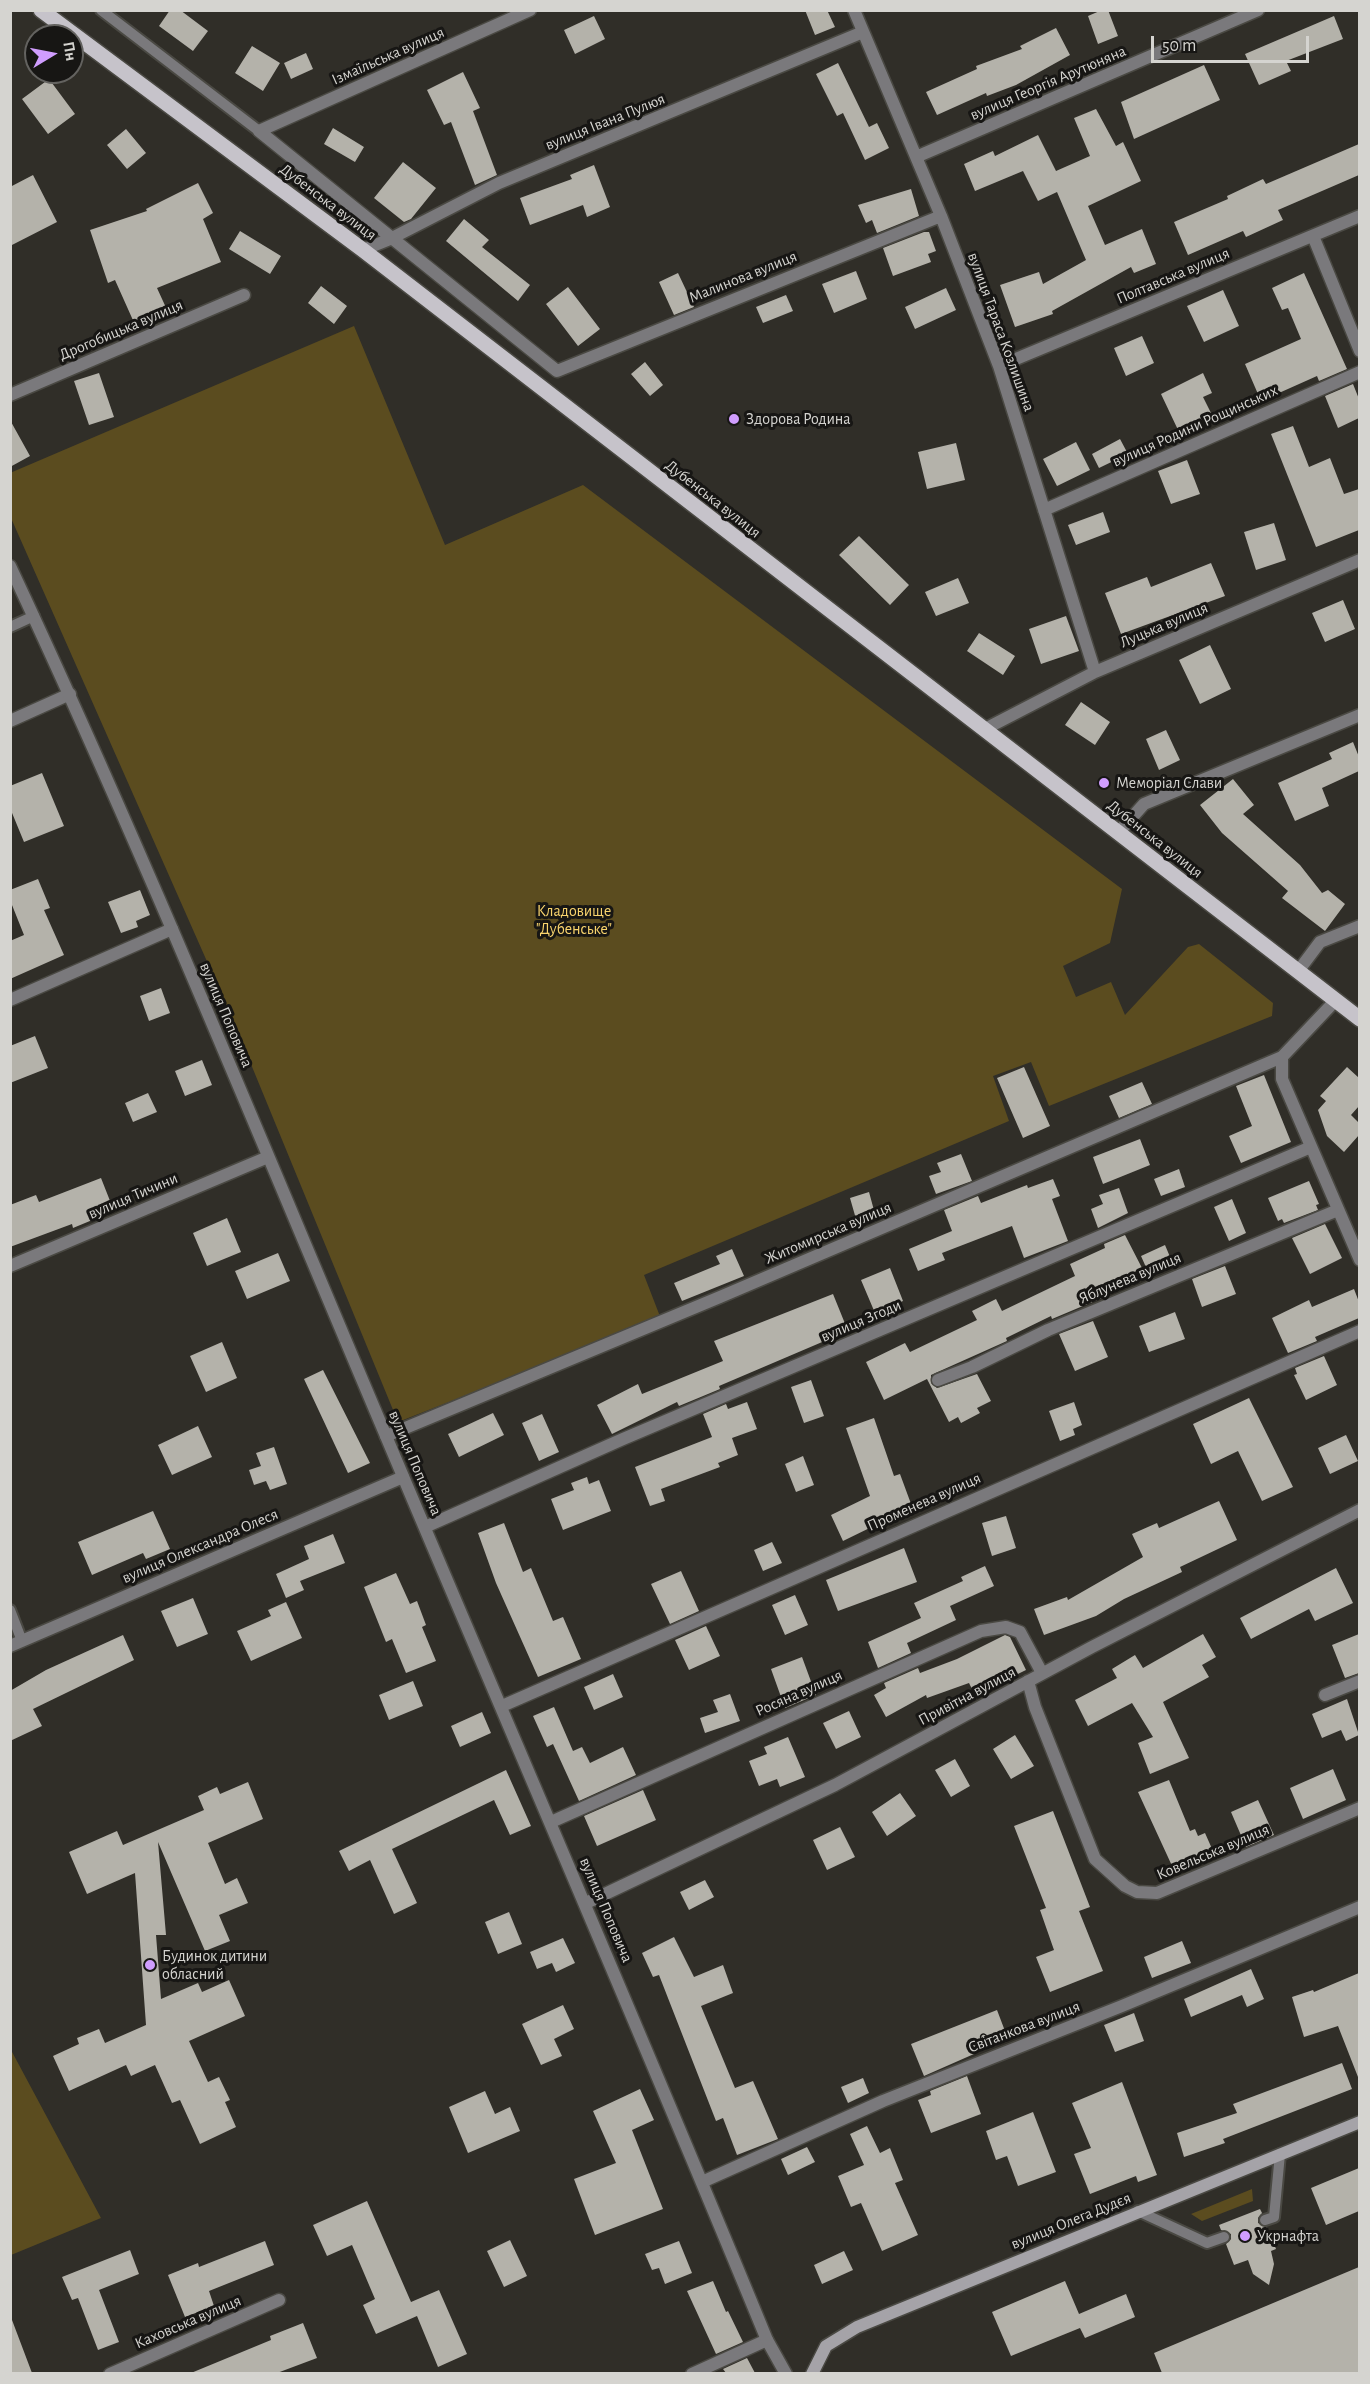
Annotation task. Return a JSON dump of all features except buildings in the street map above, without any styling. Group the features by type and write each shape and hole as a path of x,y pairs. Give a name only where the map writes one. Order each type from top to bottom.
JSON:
{"main road":[{"name":"Дубенська вулиця","path":"41,10 363,250 1299,970 1359,1019"},
{"name":"вулиця Олега Дудєя","path":"813,2373 826,2346 857,2327 1359,2122"}],"street":[{"name":"Ізмаїльська вулиця","path":"259,131 530,10"},
{"name":"вулиця Тараса Козлишина","path":"854,10 941,216 999,366 1095,672"},
{"name":"вулиця Георгія Арутюняна","path":"916,157 1258,10"},
{"name":"вулиця Івана Пулюя","path":"363,250 390,239 499,183 863,32"},
{"path":"259,131 390,239"},
{"name":"Малинова вулиця","path":"390,239 557,371 941,216"},
{"name":"Полтавська вулиця","path":"999,366 1359,216"},
{"path":"1313,236 1359,351"},
{"name":"Дрогобицька вулиця","path":"10,395 244,295"},
{"name":"вулиця Родини Рощинських","path":"1044,510 1359,372"},
{"name":"Луцька вулиця","path":"985,729 1095,672 1359,560"},
{"name":"вулиця Поповича","path":"10,566 70,694 172,929 586,1903 767,2340 786,2373"},
{"path":"10,721 70,694"},
{"path":"1118,833 1144,804 1359,715"},
{"path":"1299,970 1320,942 1359,926"},
{"path":"10,1000 172,929"},
{"path":"1335,1001 1282,1057 1282,1079 1359,1260"},
{"name":"Житомирська вулиця","path":"386,1436 720,1297 1282,1057"},
{"name":"вулиця Згоди","path":"425,1527 623,1439 1311,1147"},
{"name":"вулиця Тичини","path":"10,1266 268,1157"},
{"name":"Яблунева вулиця","path":"938,1380 972,1367 1048,1330 1338,1209"},
{"name":"Променева вулиця","path":"502,1706 1359,1331"},
{"name":"вулиця Олександра Олеся","path":"16,1643 404,1477"},
{"name":"Привітна вулиця","path":"586,1903 835,1785 1042,1673 1359,1510"},
{"name":"Росяна вулиця","path":"551,1822 981,1631 1006,1627 1020,1632 1042,1673"},
{"path":"1326,1695 1359,1681"},
{"name":"Ковельська вулиця","path":"1028,1682 1035,1707 1095,1859 1125,1886 1137,1892 1157,1893 1359,1808"},
{"name":"Світанкова вулиця","path":"702,2182 883,2101 1122,2007 1359,1907"},
{"name":"Каховська вулиця","path":"110,2373 279,2300"},
{"path":"692,2373 767,2340"}],"lane":[{"path":"101,10 259,131"},
{"path":"10,627 34,616"},
{"path":"10,1610 16,1643"},
{"path":"1265,2220 1274,2217 1281,2154"},
{"path":"1138,2211 1207,2243 1224,2237"}],"green space":[{"name":"Кладовище \"Дубенське\"","path":"354,326 445,545 583,485 1122,889 1110,943 1063,966 1076,997 1111,982 1125,1015 1188,947 1199,944 1273,1003 1272,1016 1049,1106 1031,1062 993,1076 1009,1121 644,1275 661,1319 398,1422 232,1018 11,518 10,473"},
{"path":"11,2050 101,2218 10,2255"},
{"path":"1252,2189 1253,2201 1202,2221 1191,2214"}],"place":[{"name":"Здорова Родина","path":"734,419"},
{"name":"Меморіал Слави","path":"1104,783"},
{"name":"Будинок дитини обласний","path":"150,1965"},
{"name":"Укрнафта","path":"1245,2236"}]}
